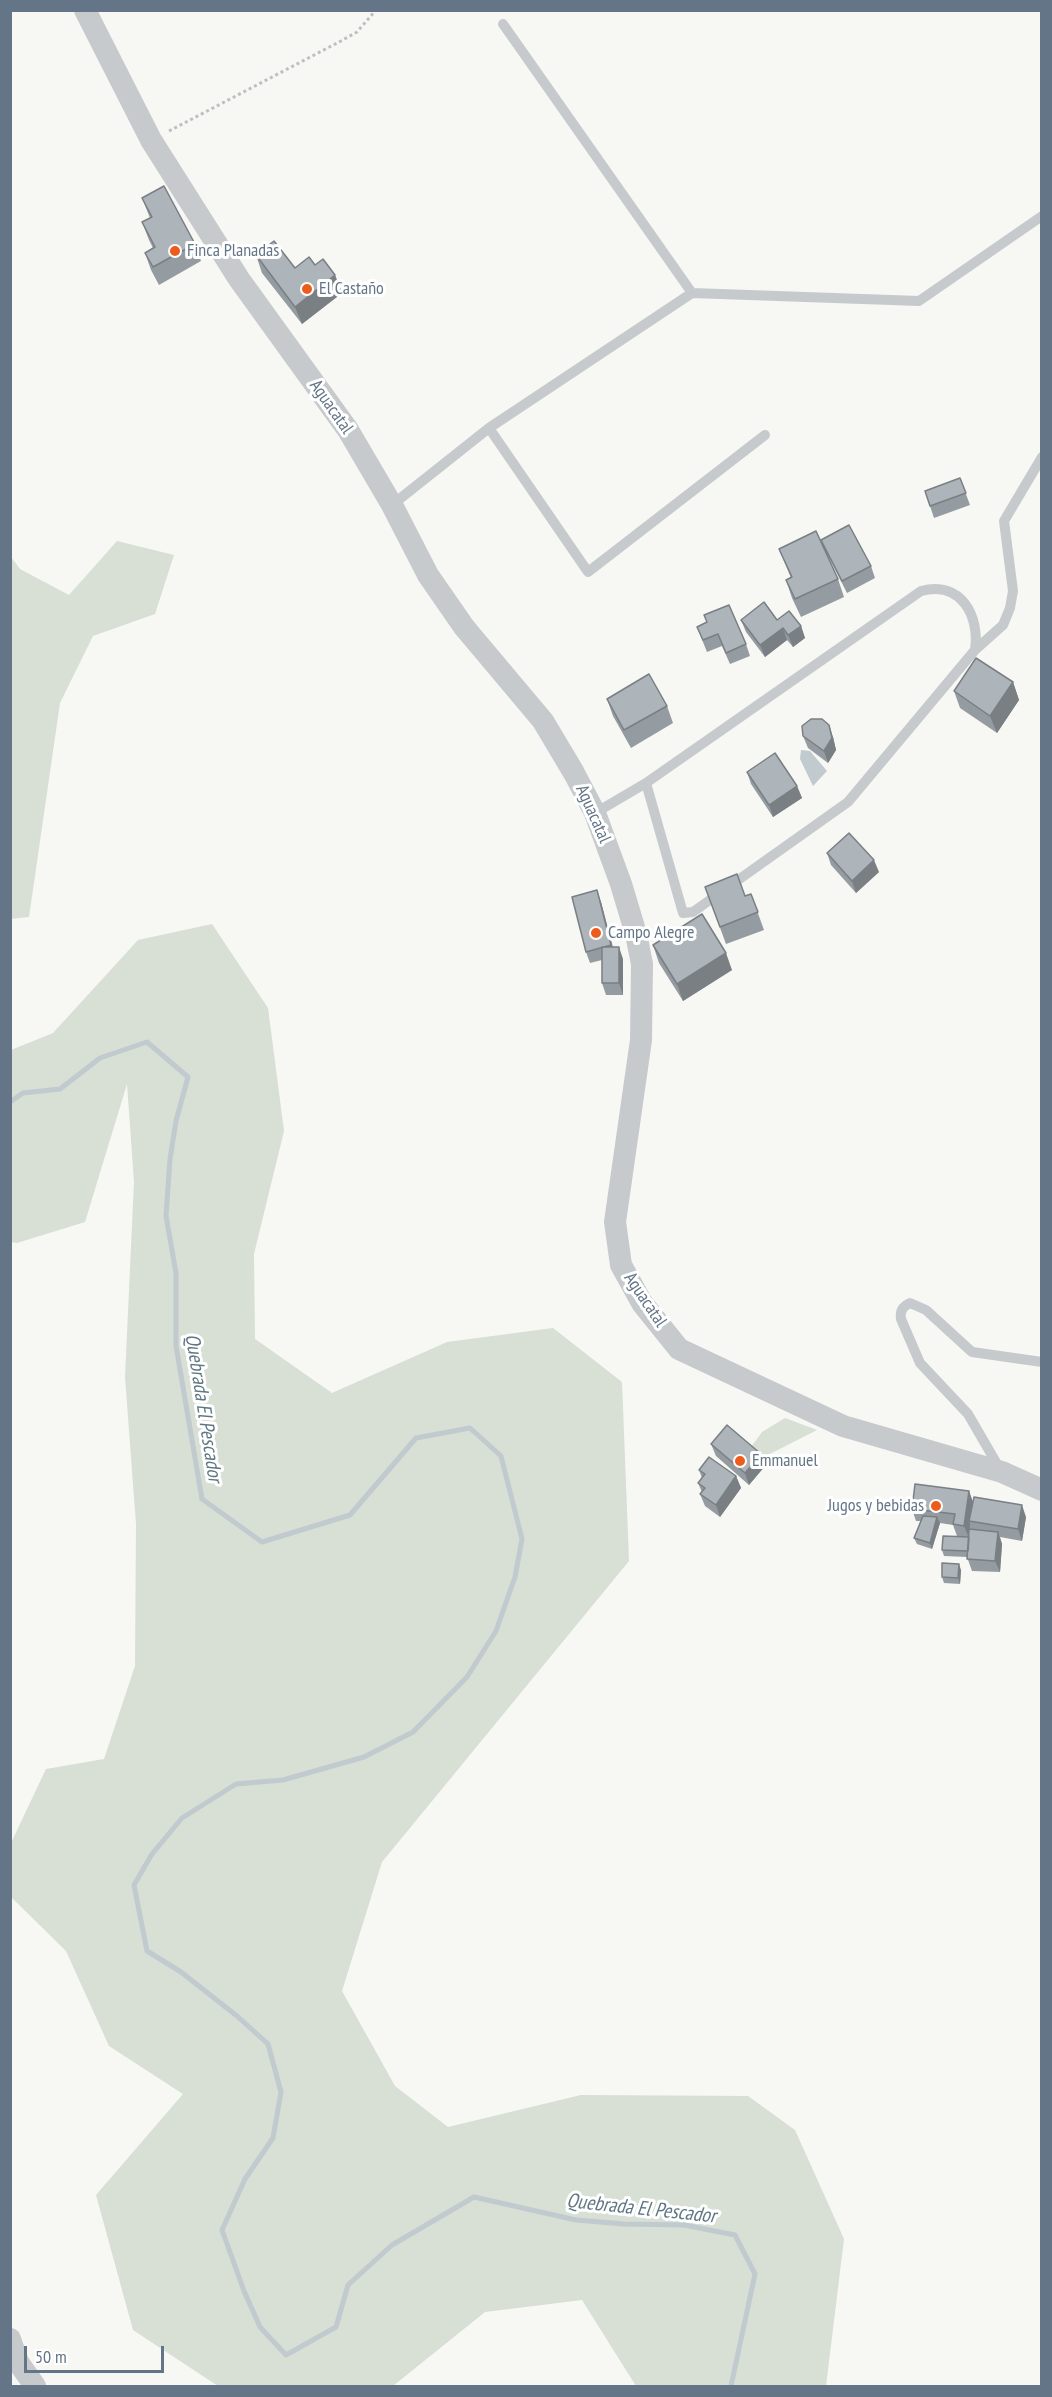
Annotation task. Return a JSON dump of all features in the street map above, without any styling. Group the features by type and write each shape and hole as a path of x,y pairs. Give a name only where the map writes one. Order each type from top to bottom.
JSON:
{"street":[{"name":"Aguacatal","path":"85,10 151,140 238,279 348,430 392,505 428,575 464,627 543,722 595,813 621,884 636,934 642,964 641,1040 615,1221 621,1265 642,1303 679,1348 843,1426 1002,1472 1041,1490"},
{"path":"10,2339 18,2362 35,2386"}],"lane":[{"path":"503,24 692,293"},
{"path":"392,505 489,428 692,293 919,301 1041,216"},
{"path":"489,428 588,572 765,435"},
{"path":"646,783 683,913 693,912 848,802 975,650 1003,625 1010,608 1013,591 1004,521 1041,457"},
{"path":"595,813 646,783 921,591 933,587 949,590 963,598 978,636 975,650"},
{"path":"1002,1472 968,1414 920,1363 900,1312 903,1307 910,1304 926,1310 972,1352 1041,1362"}],"path":[{"path":"151,140 357,32 376,10"}],"shaded area":[{"path":"117,541 174,555 155,614 93,636 60,703 29,917 11,919 11,557 20,569 69,595"},
{"path":"801,750 810,751 827,771 813,786 800,759"},
{"path":"212,924 268,1008 284,1131 254,1254 255,1339 332,1393 447,1342 553,1328 622,1382 629,1561 382,1862 342,1991 395,2086 448,2127 581,2095 748,2096 795,2130 844,2239 826,2386 636,2386 582,2300 485,2312 393,2386 218,2386 133,2330 96,2195 183,2094 109,2046 66,1951 10,1896 11,1843 46,1769 104,1759 135,1666 136,1524 125,1377 134,1182 127,1084 85,1222 17,1243 11,1242 11,1050 53,1033 138,940"},
{"path":"785,1418 817,1430 764,1457 751,1447 762,1432"}],"building":[{"path":"164,186 195,244 153,267 145,253 155,247 142,222 152,217 142,198"},
{"path":"274,241 295,268 309,257 315,265 323,259 335,275 295,307 256,255"},
{"path":"960,478 966,493 930,506 925,491"},
{"path":"849,525 871,566 842,581 821,540"},
{"path":"816,531 838,579 795,599 786,580 792,577 779,549"},
{"path":"764,602 777,620 789,611 801,626 788,635 783,628 760,645 741,620"},
{"path":"729,605 746,644 726,653 718,634 703,640 697,627 707,622 704,615"},
{"path":"976,658 1013,682 990,716 954,691"},
{"path":"649,674 667,706 624,730 607,699"},
{"path":"811,719 822,719 829,725 832,738 824,751 803,736 802,726"},
{"path":"775,753 797,786 769,805 747,772"},
{"path":"849,833 874,860 852,881 827,853"},
{"path":"737,874 745,896 751,894 758,912 720,927 705,887"},
{"name":"Campo Alegre","path":"597,890 611,945 586,952 572,897"},
{"path":"702,914 726,953 677,984 653,945"},
{"path":"602,947 619,947 619,983 602,983"},
{"path":"727,1425 761,1454 745,1473 711,1444"},
{"path":"709,1457 736,1476 716,1505 700,1494 705,1488 698,1483 705,1474 699,1470"},
{"path":"915,1484 969,1491 964,1526 953,1524 955,1514 912,1509"},
{"path":"974,1497 1022,1505 1018,1529 969,1521"},
{"path":"923,1516 937,1517 930,1543 914,1538"},
{"path":"969,1529 998,1532 995,1561 967,1559"},
{"path":"943,1536 969,1537 968,1551 942,1550"},
{"path":"942,1563 959,1564 958,1578 942,1577"}],"waterway":[{"name":"Quebrada El Pescador","path":"10,1102 23,1093 60,1089 100,1058 147,1042 188,1077 176,1121 170,1159 166,1216 176,1273 176,1346 202,1499 262,1542 350,1515 416,1438 470,1428 501,1456 522,1539 515,1577 496,1631 467,1677 413,1732 364,1757 283,1780 236,1784 182,1818 152,1854 134,1885 147,1951 181,1972 237,2016 268,2044 281,2092 273,2138 245,2179 222,2230 260,2327 286,2355 336,2327 348,2285 392,2245 474,2197 576,2220 684,2225 735,2235 755,2274 731,2386"}],"place":[{"name":"Finca Planadas","path":"175,251"},
{"name":"El Castaño","path":"307,289"},
{"name":"Campo Alegre","path":"596,933"},
{"name":"Emmanuel","path":"740,1461"},
{"name":"Jugos y bebidas","path":"936,1506"}]}
